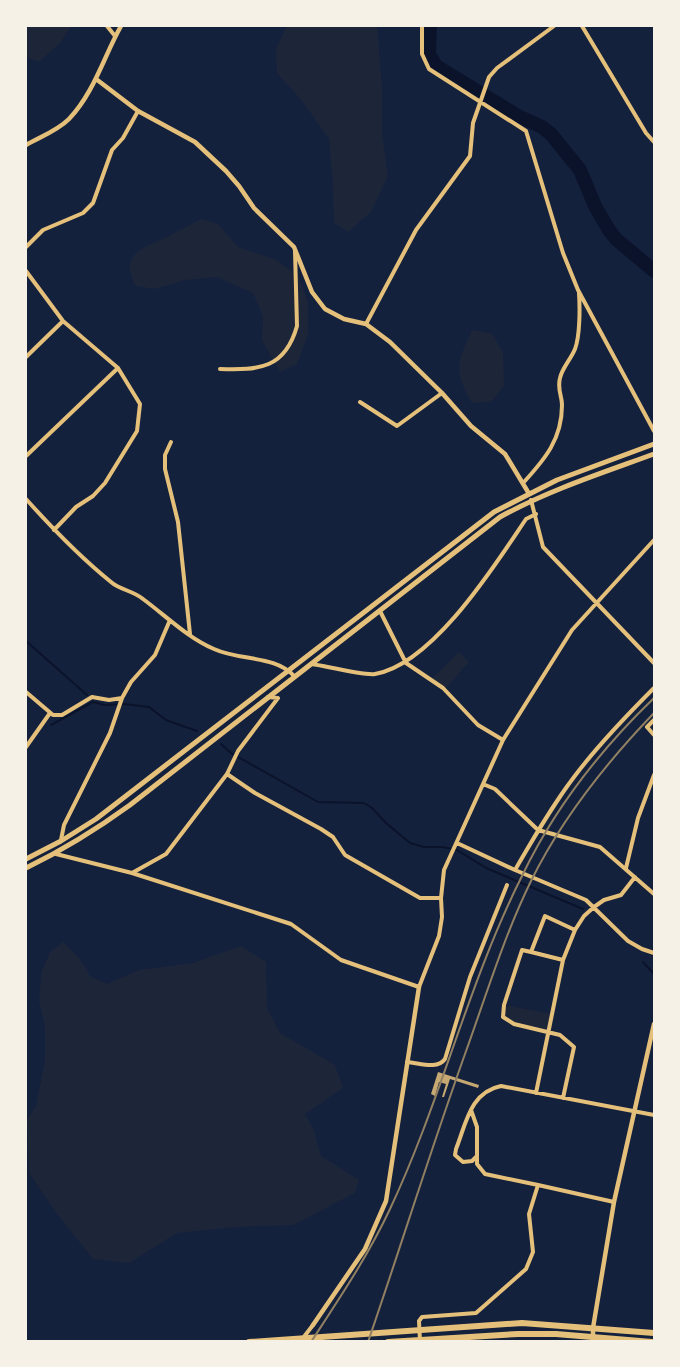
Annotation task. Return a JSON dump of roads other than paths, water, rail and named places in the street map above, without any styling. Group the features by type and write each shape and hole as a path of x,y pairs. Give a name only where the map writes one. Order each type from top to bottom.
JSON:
{"highway":[{"path":"249,1341 299,1340 522,1323 654,1333"},
{"path":"388,1341 518,1334 556,1334 593,1339 652,1341"}],"main road":[{"path":"26,859 61,841 114,806 494,512 528,492 654,444"},
{"path":"26,868 56,854 130,805 500,517 561,487 654,454"}],"street":[{"path":"107,26 115,36"},
{"path":"26,146 69,119 96,79 121,26"},
{"path":"422,26 422,54 429,69 526,131 563,253 578,290 654,431"},
{"path":"366,324 416,230 470,156 472,123 489,77 497,68 554,26"},
{"path":"582,26 646,134 654,142"},
{"path":"96,79 138,111 195,142 239,186 254,208 294,247 312,292 324,309 344,319 366,324 390,342 442,393 471,426 505,454 524,482 536,514 543,547 654,663"},
{"path":"26,247 43,230 83,213 93,203 112,150 123,138 138,111"},
{"path":"220,369 265,368 287,348 297,326 294,247"},
{"path":"26,272 63,321 118,368 140,404 137,431 105,483 93,496 76,507 54,530"},
{"path":"524,482 547,457 558,435 562,403 558,394 560,377 576,348 580,306 578,290"},
{"path":"26,357 63,321"},
{"path":"26,456 118,368"},
{"path":"360,402 397,426 442,393"},
{"path":"171,442 165,455 165,469 178,522 190,634"},
{"path":"26,499 54,530 113,584 141,596 170,620 213,649 238,658 278,663 294,676"},
{"path":"311,664 374,674 406,663 444,628 489,575 526,519 536,514"},
{"path":"299,1340 313,1325 365,1249 386,1201 418,987 440,936 444,870 503,740 572,630 654,540"},
{"path":"380,611 406,663 443,688 478,725 503,740"},
{"path":"61,841 64,825 110,733 121,700 131,682 155,655 170,620"},
{"path":"515,870 573,777 618,723 654,688"},
{"path":"26,693 53,715 62,715 92,697 121,700"},
{"path":"132,873 166,854 227,774 237,753 278,699 268,697"},
{"path":"26,747 51,713"},
{"path":"654,720 647,727 654,735"},
{"path":"227,774 255,793 333,837 345,855 420,898 441,898"},
{"path":"626,868 638,818 654,775"},
{"path":"483,784 495,789 538,830 600,847 654,894"},
{"path":"456,844 586,900 628,941 654,953"},
{"path":"56,854 132,873 291,924 340,960 418,987"},
{"path":"536,1093 563,960 575,930 584,916 594,907 604,900 621,896 635,877"},
{"path":"406,1062 436,1065 446,1059 470,977 507,885"},
{"path":"531,952 545,916 575,930"},
{"path":"563,960 522,950 504,1005 503,1017 514,1024 560,1035 574,1047 563,1098"},
{"path":"593,1339 592,1328 614,1202 654,1024"},
{"path":"477,1156 472,1161 463,1162 455,1155 476,1100 490,1088 501,1086 654,1115"},
{"path":"471,1110 477,1127 477,1164 485,1174 614,1202"},
{"path":"422,1340 419,1321 422,1317 476,1313 526,1269 533,1252 529,1214 538,1185"}],"waterway":[{"path":"430,26 429,54 436,66 551,134 580,170 595,206 609,230 616,239 654,271"},
{"path":"26,641 87,695"},
{"path":"51,725 93,702 104,705 124,704 149,707 166,720 197,731"},
{"path":"221,744 231,753 318,802 364,803 410,843 424,847 457,850 486,868 583,909"},
{"path":"643,962 654,974"}],"railway":[{"path":"311,1342 363,1260 390,1209 425,1126 486,958 535,851 564,804 597,759 654,698"},
{"path":"368,1342 452,1090 521,902 543,858 571,813 619,751 654,713"}]}
